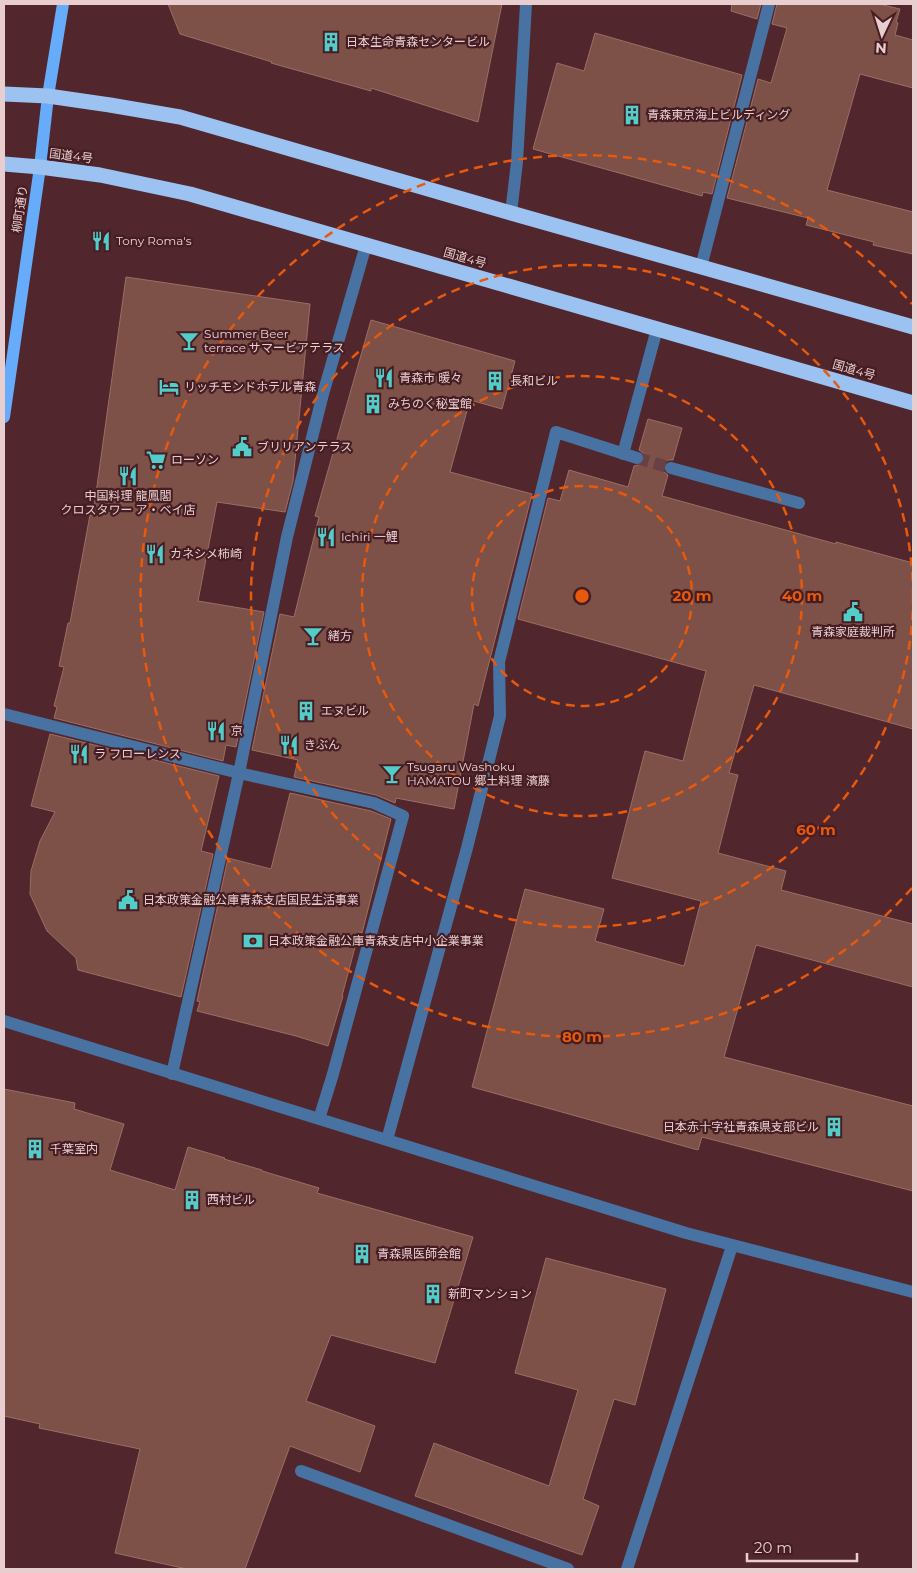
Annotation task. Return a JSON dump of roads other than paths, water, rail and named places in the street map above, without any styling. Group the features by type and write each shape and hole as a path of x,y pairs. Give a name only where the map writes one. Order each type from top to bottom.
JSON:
{"highway":[{"path":"4,94 48,96 180,117 913,327"},
{"name":"国道4号","path":"4,164 100,175 190,194 913,403"}],"main road":[{"name":"柳町通り","path":"4,417 40,167 48,96 63,4"}],"street":[{"path":"511,213 517,162 526,4"},
{"path":"701,266 769,4"},
{"path":"172,1074 239,773 287,537 323,394 366,245"},
{"path":"623,454 657,329"},
{"path":"387,1140 467,848 500,716 499,662 556,432 637,458"},
{"path":"670,468 798,504"},
{"path":"4,714 239,773 374,803 403,816 319,1119"},
{"path":"4,1020 172,1074 732,1246 913,1292"},
{"path":"627,1569 732,1246"},
{"path":"301,1471 568,1569"}],"tunnel":[{"path":"637,458 671,468"}],"place":[{"name":"日本生命青森センタービル","path":"331,42"},
{"name":"青森東京海上ビルディング","path":"632,115"},
{"name":"Tony Roma's","path":"101,241"},
{"name":"Summer Beer terrace サマービアテラス","path":"189,341"},
{"name":"青森市 暖々","path":"384,378"},
{"name":"長和ビル","path":"495,381"},
{"name":"リッチモンドホテル青森","path":"169,387"},
{"name":"みちのく秘宝館","path":"373,404"},
{"name":"ブリリアンテラス","path":"242,447"},
{"name":"ローソン","path":"156,460"},
{"name":"中国料理 龍鳳閣 クロスタワー ア・ベイ店","path":"128,476"},
{"name":"Ichiri 一鯉","path":"326,537"},
{"name":"カネシメ柿崎","path":"155,554"},
{"name":"青森家庭裁判所","path":"853,612"},
{"name":"緒方","path":"313,636"},
{"name":"エヌビル","path":"306,711"},
{"name":"京","path":"216,731"},
{"name":"きぶん","path":"289,745"},
{"name":"ラ フローレンス","path":"79,754"},
{"name":"Tsugaru Washoku HAMATOU 郷土料理 濱藤","path":"392,774"},
{"name":"日本政策金融公庫青森支店国民生活事業","path":"128,900"},
{"name":"日本政策金融公庫青森支店中小企業事業","path":"253,941"},
{"name":"日本赤十字社青森県支部ビル","path":"834,1127"},
{"name":"千葉室内","path":"35,1149"},
{"name":"西村ビル","path":"192,1200"},
{"name":"青森県医師会館","path":"362,1254"},
{"name":"新町マンション","path":"433,1294"}]}
